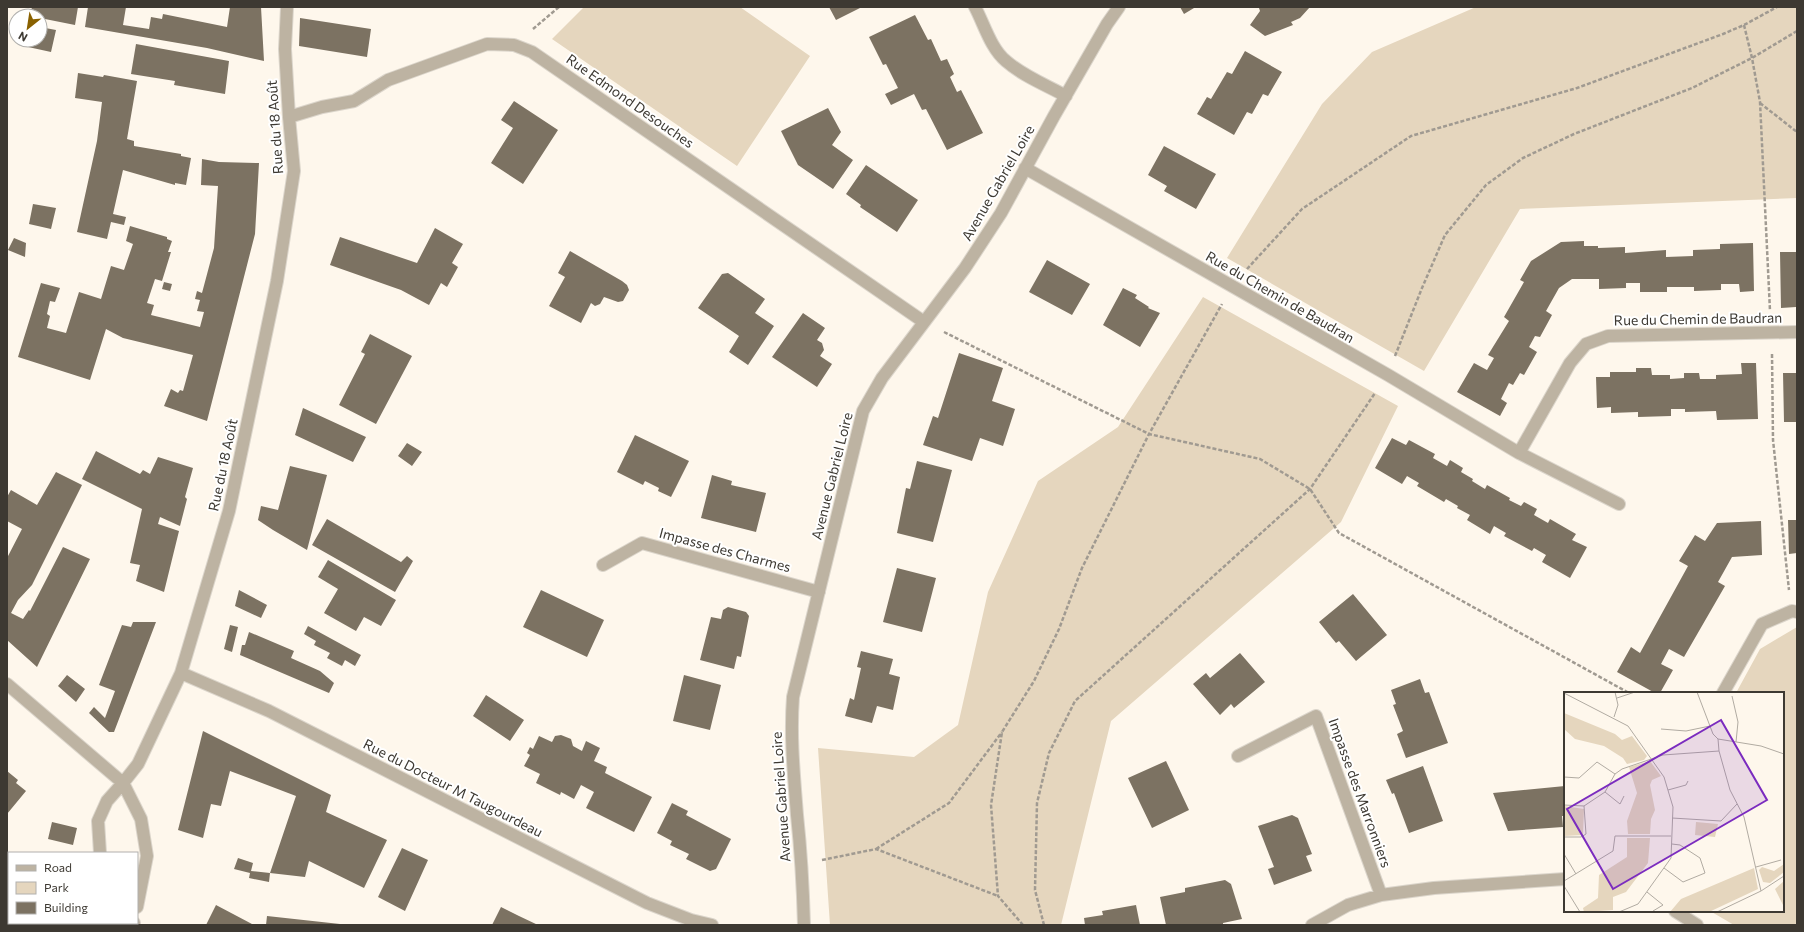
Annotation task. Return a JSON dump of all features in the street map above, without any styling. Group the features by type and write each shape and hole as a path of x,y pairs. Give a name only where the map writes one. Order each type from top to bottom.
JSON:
{"street":[{"name":"Rue du 18 Août","path":"100,852 98,821 107,801 138,764 181,673 229,511 277,281 294,172 288,117 285,49 287,7"},
{"path":"975,7 993,44 1005,61 1020,71 1066,96"},
{"name":"Avenue Gabriel Loire","path":"804,925 802,865 791,724 793,697 863,410 882,378 965,268 1001,213 1066,96 1119,7"},
{"name":"Rue Edmond Desouches","path":"288,117 322,107 354,101 388,80 487,44 514,45 532,52 924,322"},
{"name":"Rue du Chemin de Baudran","path":"1025,168 1388,375 1519,453 1619,504"},
{"name":"Rue du Chemin de Baudran","path":"1519,453 1570,363 1586,344 1608,336 1797,332"},
{"name":"Impasse des Charmes","path":"603,565 642,543 819,592"},
{"path":"1723,692 1762,624 1792,611 1797,612"},
{"name":"Rue du Docteur M Taugourdeau","path":"181,673 269,711 647,903 691,920 712,925"},
{"path":"7,684 123,783 141,819 147,856 138,902"},
{"name":"Impasse des Marronniers","path":"1238,756 1316,716 1380,895"},
{"path":"1312,925 1348,905 1380,895 1434,888 1564,879"},
{"path":"1677,912 1697,925"}],"path":[{"path":"514,45 560,7"},
{"path":"802,865 876,849 949,803 1002,732 1034,681 1059,629 1082,568 1149,434 1232,286 1302,209 1411,136 1577,88 1723,34 1744,25 1777,7"},
{"path":"1044,925 1035,890 1037,803 1049,753 1075,701 1310,489 1388,375 1422,288 1445,235 1486,186 1524,158 1574,134 1692,88 1752,58 1797,31"},
{"path":"1760,102 1797,132"},
{"path":"924,322 1149,434 1260,459 1310,489 1339,533 1627,692"},
{"path":"998,896 991,805 1002,732"},
{"path":"876,849 998,896 1023,925"}],"green space":[{"path":"584,7 740,7 810,56 737,166 552,39"},
{"path":"1476,7 1797,7 1797,198 1520,209 1424,371 1227,258 1322,104 1372,52"},
{"path":"1203,297 1398,406 1341,522 1111,721 1061,925 830,925 818,748 914,757 958,725 988,592 1038,481 1118,427"},
{"path":"1797,627 1797,925 1734,925 1712,912 1784,912 1784,692 1737,692 1760,649"}],"building":[{"path":"78,7 75,25 48,20 48,8 32,8"},
{"path":"88,7 126,7 123,25 149,29 151,17 162,19 163,14 227,27 230,7 261,7 264,61 207,48 85,27"},
{"path":"829,7 862,7 836,20"},
{"path":"1180,7 1193,7 1194,8 1184,14"},
{"path":"1310,7 1300,18 1291,22 1293,25 1265,36 1250,25 1260,11 1259,8"},
{"path":"915,15 928,40 931,39 941,61 947,59 954,74 950,77 957,92 961,90 983,133 947,150 926,109 922,110 914,94 891,105 885,94 898,88 886,64 883,65 869,37"},
{"path":"300,18 371,29 367,57 299,46"},
{"path":"48,28 56,30 51,52 33,48 48,48"},
{"path":"136,44 229,61 225,94 174,85 175,81 131,74"},
{"path":"1245,51 1282,72 1268,96 1263,94 1252,114 1247,112 1234,135 1197,114 1207,97 1211,99 1227,72 1232,74"},
{"path":"78,73 103,77 104,75 137,81 127,139 134,141 134,146 181,154 181,156 191,158 186,185 175,183 175,185 123,170 113,214 126,217 124,225 111,222 107,239 77,232 97,141 102,102 75,98"},
{"path":"514,101 558,130 523,184 491,163 513,128 501,120"},
{"path":"828,108 841,132 832,145 853,160 833,189 798,165 781,131"},
{"path":"1164,146 1216,174 1196,209 1164,191 1167,186 1148,175"},
{"path":"202,159 219,162 259,163 255,234 207,421 164,406 171,389 178,393 180,390 183,391 193,355 123,338 106,329 90,380 18,357 41,283 60,288 55,302 50,301 47,314 50,316 47,328 66,333 79,292 101,299 111,266 124,270 133,244 126,241 130,226 167,237 167,239 172,241 168,252 171,252 162,281 155,279 147,303 154,305 151,315 200,327 204,312 197,311 200,300 195,299 197,291 202,293 214,248 218,186 201,185"},
{"path":"866,165 918,200 897,232 860,207 861,205 846,194"},
{"path":"33,204 56,208 51,229 29,224"},
{"path":"435,228 463,244 452,263 458,267 447,287 441,283 429,305 401,290 330,265 340,237 417,263"},
{"path":"14,238 26,243 25,257 8,250"},
{"path":"1584,241 1584,246 1598,246 1598,248 1625,247 1625,253 1666,250 1666,257 1693,256 1693,250 1720,249 1720,244 1753,243 1754,291 1740,292 1739,284 1721,284 1721,290 1694,291 1694,287 1667,287 1667,292 1640,292 1640,283 1626,283 1626,288 1599,289 1599,279 1572,279 1559,288 1546,311 1552,315 1540,337 1535,336 1529,347 1537,352 1524,375 1520,373 1513,385 1509,383 1501,399 1507,403 1500,416 1457,392 1474,363 1487,370 1494,358 1488,355 1509,321 1504,317 1524,282 1520,280 1531,261 1561,242"},
{"path":"570,251 627,285 629,290 623,301 618,302 604,297 600,304 595,306 591,303 581,323 549,306 565,277 558,273"},
{"path":"1780,252 1797,252 1796,307 1781,308"},
{"path":"1047,260 1090,284 1072,315 1029,292"},
{"path":"728,273 765,299 755,313 774,326 748,365 729,352 739,336 698,308 722,274"},
{"path":"164,282 172,284 170,291 162,289"},
{"path":"1123,288 1137,295 1135,298 1149,307 1148,308 1160,313 1140,347 1103,325"},
{"path":"803,313 825,328 817,340 822,343 824,350 820,356 832,364 817,387 772,357"},
{"path":"370,334 412,356 376,424 339,405 365,354 361,352"},
{"path":"959,353 1003,368 992,401 1015,409 1003,446 980,438 972,461 923,445 933,416 938,418"},
{"path":"1741,363 1756,363 1758,419 1717,420 1716,411 1685,412 1685,409 1671,409 1671,416 1638,417 1638,412 1611,413 1611,407 1597,408 1596,377 1610,377 1610,372 1636,372 1636,368 1651,368 1652,375 1670,375 1670,379 1684,378 1684,373 1699,373 1700,379 1716,379 1716,375 1742,374"},
{"path":"1783,373 1797,373 1797,422 1784,422"},
{"path":"303,408 366,437 353,462 295,435"},
{"path":"635,435 689,461 671,497 658,491 659,488 645,481 643,485 617,472"},
{"path":"1392,438 1406,445 1409,440 1435,454 1433,458 1447,466 1450,460 1463,468 1461,472 1473,479 1472,481 1485,489 1487,485 1510,498 1509,500 1521,506 1524,502 1537,509 1534,515 1548,523 1550,519 1576,534 1572,540 1587,547 1570,578 1542,562 1546,555 1534,548 1532,551 1504,536 1506,533 1494,526 1490,534 1467,520 1470,515 1457,508 1458,506 1446,499 1444,502 1417,486 1419,483 1407,476 1402,484 1375,468"},
{"path":"407,443 422,452 412,466 398,456"},
{"path":"96,451 140,474 143,470 150,474 158,457 193,468 185,497 187,499 180,526 160,517 158,524 179,531 164,592 136,581 140,565 130,563 142,509 82,479"},
{"path":"917,461 952,470 933,542 897,533 906,488 910,489"},
{"path":"290,466 327,475 307,550 258,520 261,506 278,510"},
{"path":"56,472 82,485 32,585 18,600 11,613 23,619 29,610 30,611 63,547 90,559 37,667 7,640 7,558 22,529 7,521 7,497 11,490 37,505"},
{"path":"712,475 732,481 731,485 766,493 756,532 701,518"},
{"path":"327,519 401,562 407,556 413,561 395,592 312,545"},
{"path":"1788,520 1797,520 1797,553 1789,554"},
{"path":"1761,521 1762,555 1732,557 1718,582 1725,586 1684,657 1669,649 1661,664 1673,670 1661,692 1653,692 1617,672 1631,647 1640,653 1688,566 1679,561 1695,535 1705,541 1717,523"},
{"path":"328,560 396,600 381,626 364,617 356,631 324,613 338,589 318,577"},
{"path":"897,568 936,578 922,632 883,622"},
{"path":"239,590 267,605 261,618 235,606"},
{"path":"541,590 604,620 587,657 523,627"},
{"path":"1353,594 1387,635 1356,661 1339,641 1336,643 1319,622"},
{"path":"728,607 746,612 749,616 741,657 737,656 734,669 700,660 711,617 721,619 723,610"},
{"path":"133,622 156,622 114,732 109,732 89,713 94,707 105,718 115,691 99,685 122,625 131,627"},
{"path":"230,625 238,627 232,652 224,649"},
{"path":"308,626 361,655 355,666 345,660 342,666 327,658 330,653 314,645 316,641 304,634"},
{"path":"249,632 294,651 291,658 320,671 334,683 329,693 240,655 242,645 245,645"},
{"path":"861,651 893,659 889,674 900,677 893,710 877,706 872,723 845,716 850,698 854,700 861,668 857,667"},
{"path":"1240,653 1265,682 1234,708 1231,704 1220,715 1193,684 1206,673 1210,678"},
{"path":"67,675 85,689 76,702 58,686"},
{"path":"684,675 721,685 710,730 673,721"},
{"path":"1420,679 1425,693 1429,692 1448,743 1406,758 1397,734 1403,731 1393,705 1396,704 1391,690"},
{"path":"486,695 524,720 510,741 473,716"},
{"path":"203,731 331,795 326,812 387,840 364,888 309,861 305,877 270,873 296,796 230,771 221,806 211,804 203,838 178,830"},
{"path":"561,735 571,739 573,746 582,751 586,741 600,748 594,761 607,767 605,773 652,797 634,832 586,808 594,792 581,785 574,799 561,792 560,795 536,783 540,774 524,766 530,755 527,753 530,747 533,749 539,736 552,742 555,736"},
{"path":"1166,761 1189,810 1152,828 1128,778"},
{"path":"1423,766 1443,821 1409,833 1394,793 1392,794 1386,780"},
{"path":"7,771 18,780 16,783 26,791 7,814"},
{"path":"1564,786 1564,816 1562,816 1563,827 1508,831 1493,793"},
{"path":"672,803 688,811 686,815 731,839 716,869 710,871 686,859 689,854 670,845 672,841 657,833"},
{"path":"1292,815 1298,818 1312,854 1306,856 1312,871 1274,885 1268,869 1274,867 1258,826"},
{"path":"52,822 77,828 73,845 48,839"},
{"path":"402,848 428,860 405,911 378,897"},
{"path":"238,858 253,863 251,871 270,873 269,882 249,878 250,873 234,869"},
{"path":"1225,880 1231,884 1242,919 1223,923 1223,925 1166,925 1160,897 1185,892 1185,888"},
{"path":"216,905 252,924 206,925"},
{"path":"1136,905 1140,925 1085,925 1084,918 1103,915 1102,911"},
{"path":"501,907 519,916 538,925 492,925"},
{"path":"267,916 340,924 340,925 266,925"}]}
